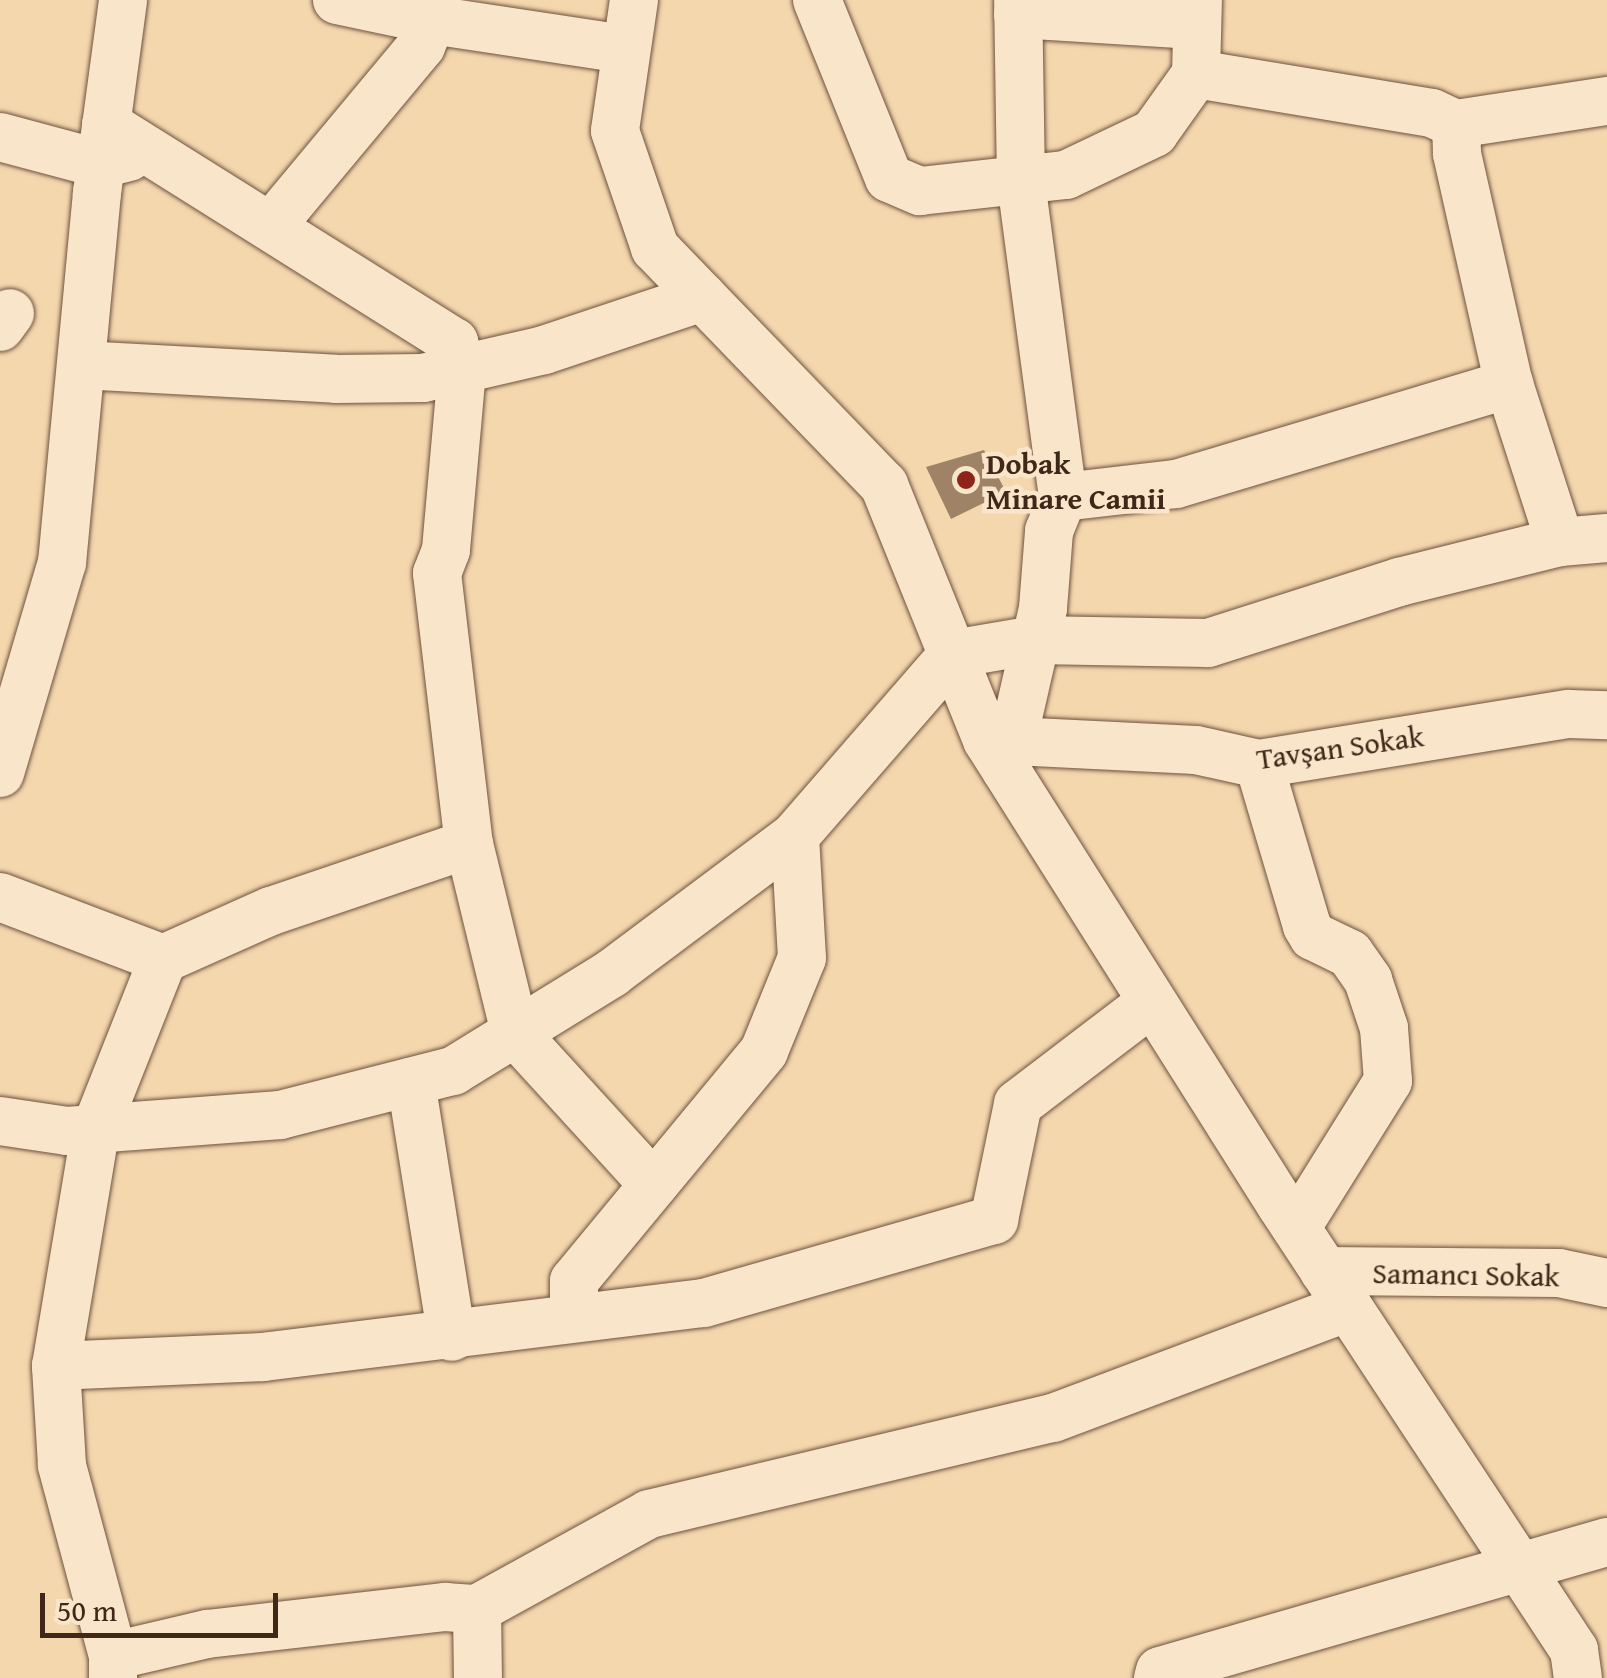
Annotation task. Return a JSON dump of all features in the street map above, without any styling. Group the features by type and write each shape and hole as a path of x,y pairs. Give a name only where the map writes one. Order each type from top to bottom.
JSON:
{"street":[{"path":"337,0 432,20 624,49"},
{"path":"634,0 614,131 654,248 884,484 987,740 1009,756 1152,1002 1574,1650 1578,1678"},
{"path":"817,0 888,178 920,191 1021,183 1066,175 1154,134 1196,74 1197,12 1018,7 1021,183 1062,497 1049,530 1043,608 1009,756"},
{"path":"0,773 62,563 104,144 112,7"},
{"path":"272,225 420,46 432,20"},
{"path":"1196,74 1432,113 1456,124 1607,102"},
{"path":"1456,124 1457,154 1509,384 1560,542"},
{"path":"0,137 104,144 152,152 454,342 462,370 446,550 437,573 469,844 514,1033 653,1184"},
{"path":"80,366 336,379 423,378 544,350 702,297"},
{"path":"1062,497 1176,484 1509,384"},
{"path":"0,1121 67,1131 280,1115 453,1071 612,973 796,836 953,654 1034,640 1208,643 1399,582 1560,542 1607,538"},
{"name":"Tavşan Sokak","path":"1009,756 1196,750 1259,764 1569,714 1607,715"},
{"path":"1259,764 1307,926 1313,936 1350,954 1368,980 1384,1028 1388,1082 1296,1228"},
{"path":"574,1318 574,1282 764,1051 771,1036 802,958 796,836"},
{"path":"0,897 164,958 271,911 469,844"},
{"path":"164,958 96,1128 56,1366 62,1465 113,1667 207,1634 445,1607 476,1609 649,1514 1053,1418 1336,1289"},
{"path":"56,1366 264,1357 704,1302 994,1220 1018,1104 1152,1002"},
{"path":"411,1082 452,1336"},
{"name":"Samancı Sokak","path":"1336,1289 1559,1274 1607,1283"},
{"path":"1158,1678 1160,1672 1518,1564 1607,1542"},
{"path":"476,1609 478,1678"}],"building":[{"name":"Dobak Minare Camii","path":"984,450 1006,492 951,519 926,467"}],"place":[{"name":"Dobak Minare Camii","path":"966,480"}]}
